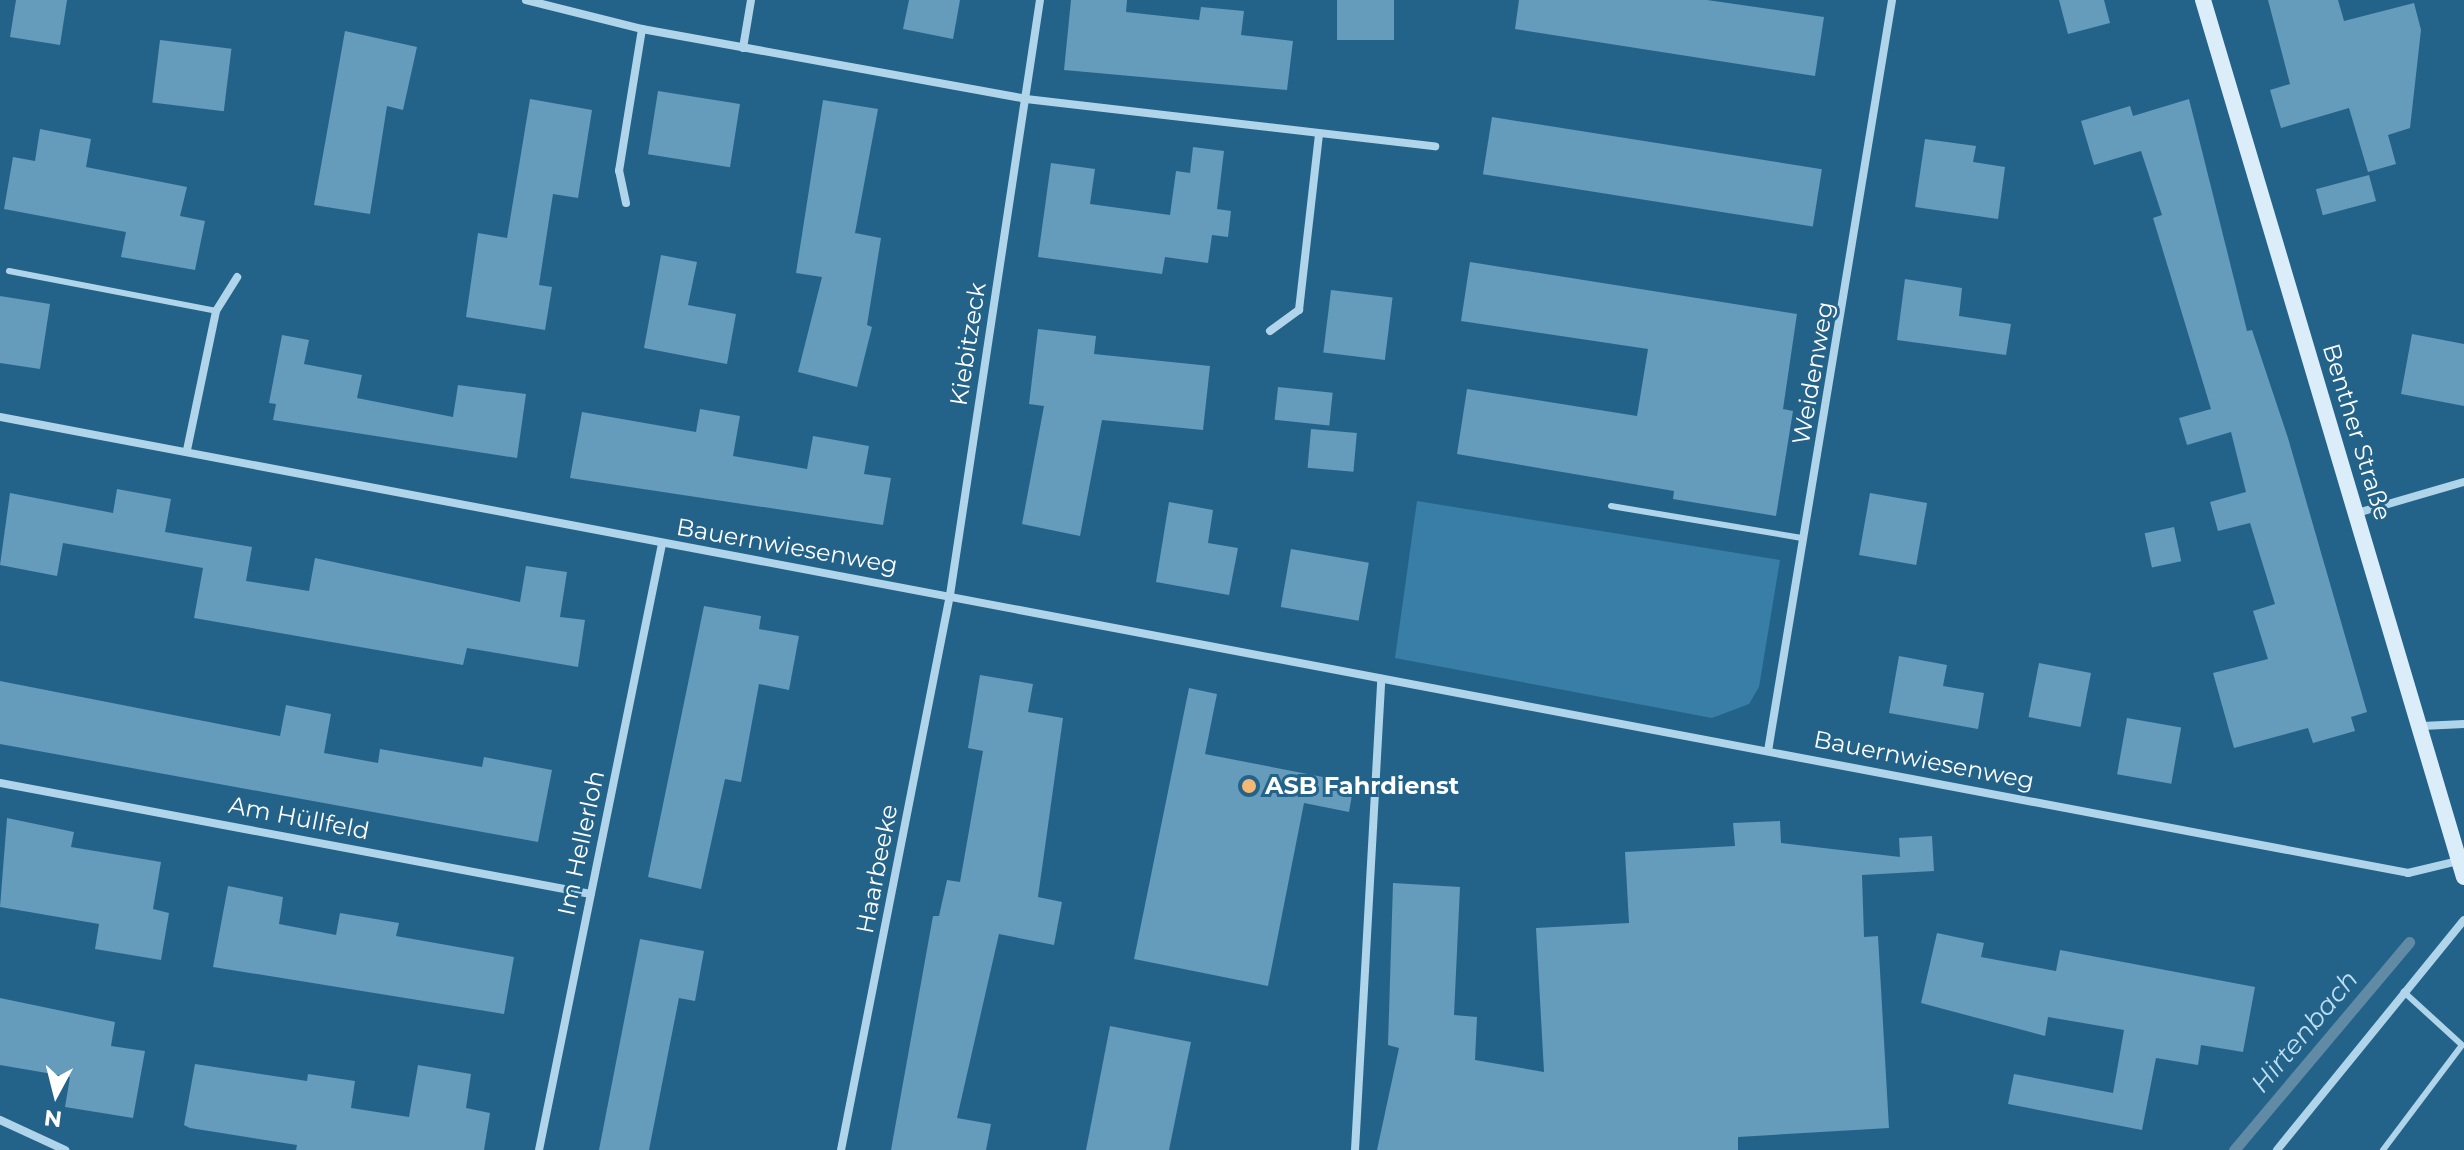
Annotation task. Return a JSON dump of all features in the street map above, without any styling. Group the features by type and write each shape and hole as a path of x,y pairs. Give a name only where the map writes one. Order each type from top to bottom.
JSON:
{"street":[{"path":"526,0 642,29 1026,99 1435,146"},
{"path":"743,48 751,0"},
{"name":"Kiebitzeck","path":"950,595 1040,0"},
{"name":"Weidenweg","path":"1768,751 1892,0"},
{"name":"Benther Straße","path":"2203,0 2422,726 2461,869"},
{"path":"626,203 619,171 642,29"},
{"path":"1270,331 1299,310 1319,134"},
{"path":"187,450 216,311 237,277"},
{"name":"Bauernwiesenweg","path":"0,417 2408,873 2461,869"},
{"path":"2357,513 2464,482"},
{"name":"Im Hellerloh","path":"539,1150 662,544"},
{"name":"Haarbeeke","path":"841,1150 950,595"},
{"path":"1355,1150 1381,679"},
{"path":"2422,726 2464,724"},
{"name":"Am Hüllfeld","path":"0,783 591,894"},
{"path":"2277,1150 2464,920"},
{"path":"0,1120 65,1150"}],"lane":[{"path":"9,271 216,311"},
{"path":"1611,506 1803,538"},
{"path":"2383,1150 2462,1045 2404,992"}],"shaded area":[{"path":"1417,501 1780,560 1759,687 1749,704 1712,718 1395,658"}],"building":[{"path":"16,0 67,0 60,45 10,37"},
{"path":"909,0 960,0 953,39 903,29"},
{"path":"1071,0 1127,0 1126,12 1199,20 1201,7 1244,11 1241,35 1293,41 1287,90 1064,70"},
{"path":"1337,0 1394,0 1394,40 1337,40"},
{"path":"1519,0 1707,0 1824,17 1815,76 1515,29"},
{"path":"2059,0 2104,0 2110,23 2068,34"},
{"path":"2268,0 2338,0 2344,21 2414,3 2421,30 2410,128 2388,135 2396,164 2368,172 2349,108 2281,128 2270,90 2290,84"},
{"path":"345,31 417,47 403,110 387,106 370,214 314,205"},
{"path":"160,40 231,49 224,111 152,103"},
{"path":"658,91 740,104 730,167 648,154"},
{"path":"530,99 592,110 578,198 553,194 539,285 552,287 545,330 466,317 478,233 507,238"},
{"path":"2189,99 2247,331 2252,330 2288,438 2367,712 2351,717 2355,731 2313,743 2308,728 2234,748 2213,673 2268,659 2253,611 2275,604 2250,523 2218,531 2210,502 2246,492 2231,432 2187,445 2179,418 2211,409 2153,218 2162,215 2141,151 2094,165 2081,121 2130,106 2133,116"},
{"path":"823,100 878,109 855,233 881,238 867,325 872,327 857,387 798,372 822,277 796,273"},
{"path":"1492,117 1822,169 1813,227 1483,174"},
{"path":"40,129 91,139 86,167 187,187 180,216 205,221 195,270 121,257 126,232 4,209 13,157 35,161"},
{"path":"1925,139 1976,146 1973,162 2005,167 1998,219 1915,207"},
{"path":"1193,147 1224,151 1217,209 1231,211 1228,237 1212,235 1208,263 1165,257 1162,274 1038,257 1051,163 1095,169 1090,204 1170,215 1176,171 1190,173"},
{"path":"2369,175 2376,201 2323,215 2316,189"},
{"path":"661,255 697,262 688,305 736,314 727,364 644,348"},
{"path":"1470,262 1797,314 1783,409 1793,411 1776,516 1673,499 1674,491 1457,454 1467,389 1637,416 1648,349 1461,321"},
{"path":"1905,279 1962,288 1959,316 2011,324 2006,355 1897,340"},
{"path":"1331,290 1393,298 1385,360 1323,353"},
{"path":"0,296 50,304 40,369 0,363"},
{"path":"1038,329 1096,336 1094,354 1210,366 1203,430 1102,420 1080,536 1022,524 1044,406 1029,404"},
{"path":"2412,334 2464,344 2464,406 2401,394"},
{"path":"282,335 309,340 304,364 362,375 357,398 453,417 458,385 526,394 517,458 273,420 276,404 269,403"},
{"path":"1278,387 1333,393 1329,426 1275,420"},
{"path":"700,409 740,416 733,456 807,469 813,436 869,446 864,474 891,478 883,525 570,478 582,412 696,432"},
{"path":"1311,429 1357,433 1353,472 1308,468"},
{"path":"117,489 171,499 165,532 252,547 246,581 309,591 315,558 520,602 526,566 567,572 560,617 585,620 578,667 467,648 463,665 194,618 203,568 63,543 57,576 0,565 10,493 113,513"},
{"path":"1870,493 1927,503 1916,565 1859,555"},
{"path":"1169,502 1213,510 1208,543 1238,548 1229,595 1156,582"},
{"path":"2174,527 2181,561 2152,567 2145,533"},
{"path":"1291,549 1369,563 1359,621 1281,607"},
{"path":"704,606 761,616 759,629 799,636 789,690 759,684 741,782 725,779 701,889 648,877"},
{"path":"1899,656 1947,665 1943,686 1984,693 1978,729 1889,713"},
{"path":"2039,663 2091,673 2081,727 2029,717"},
{"path":"980,675 1033,684 1028,712 1063,718 1038,897 1062,902 1054,945 999,934 957,1118 991,1124 986,1150 891,1150 933,916 939,916 947,880 960,882 983,751 968,748"},
{"path":"0,681 280,736 286,705 331,714 324,753 378,763 380,749 482,767 484,757 552,770 538,842 0,744"},
{"path":"1189,688 1217,694 1205,754 1354,783 1349,812 1304,803 1268,986 1134,959"},
{"path":"2127,718 2181,728 2171,784 2117,774"},
{"path":"7,818 74,832 71,847 161,862 153,909 169,913 161,960 95,949 99,924 0,907"},
{"path":"1780,821 1781,843 1900,857 1899,838 1932,836 1934,871 1862,875 1864,937 1878,936 1889,1128 1738,1137 1738,1150 1377,1150 1399,1048 1388,1045 1393,883 1460,887 1454,1015 1477,1017 1475,1060 1544,1072 1536,928 1629,923 1625,852 1735,846 1733,823"},
{"path":"228,886 283,897 279,924 336,935 340,913 399,923 396,936 514,957 504,1014 213,967"},
{"path":"1937,933 1984,943 1981,957 2056,971 2060,950 2255,987 2243,1052 2201,1045 2198,1065 2156,1058 2142,1130 2008,1104 2014,1074 2113,1093 2124,1030 2048,1017 2045,1036 1921,1003"},
{"path":"640,939 704,951 695,1001 679,998 649,1150 599,1150"},
{"path":"0,998 115,1022 111,1046 145,1051 133,1118 65,1107 70,1077 0,1065"},
{"path":"1110,1026 1191,1042 1169,1150 1086,1150"},
{"path":"195,1064 307,1081 308,1074 355,1081 351,1108 409,1117 418,1065 471,1074 466,1108 490,1113 484,1150 296,1150 297,1145 190,1128 184,1125"}],"waterway":[{"name":"Hirtenbach","path":"2234,1150 2409,942"}],"place":[{"name":"ASB Fahrdienst","path":"1249,786"}]}
